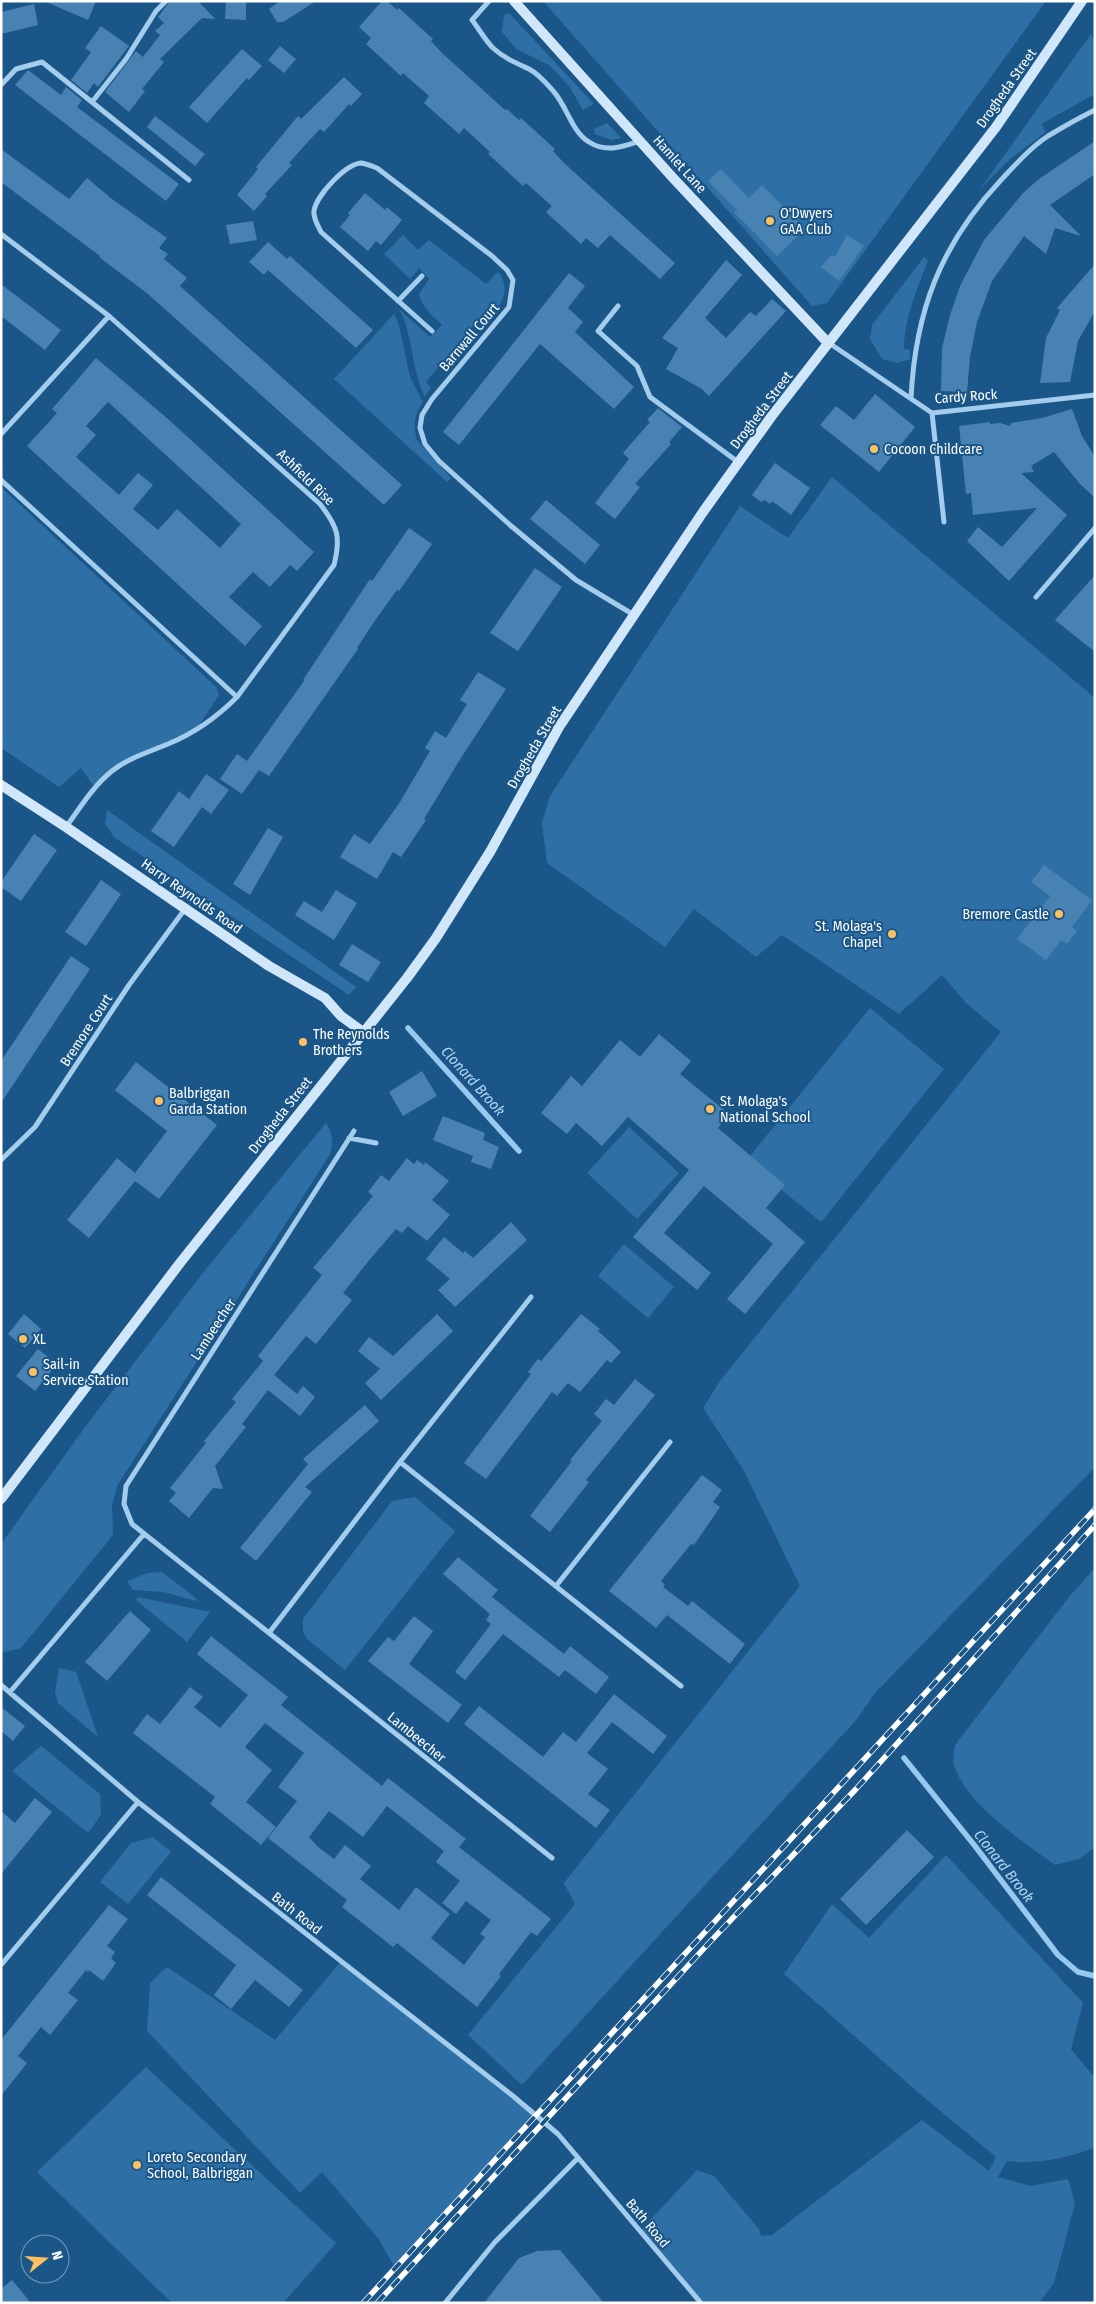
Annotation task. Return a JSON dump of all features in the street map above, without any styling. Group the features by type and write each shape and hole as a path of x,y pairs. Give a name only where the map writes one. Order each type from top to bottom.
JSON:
{"main road":[{"name":"Hamlet Lane","path":"514,1 828,343"},
{"name":"Drogheda Street","path":"1,1499 180,1263 436,938 490,852 559,728 702,512 828,343 996,127 1082,1"},
{"name":"Harry Reynolds Road","path":"2,787 66,827 269,966 325,998 341,1016 363,1032"}],"street":[{"path":"92,102 126,59 156,11 166,1"},
{"path":"489,1 472,20 492,47 517,65 530,70 543,80 557,96 576,130 587,142 603,149 618,148 640,140"},
{"path":"1,85 16,69 42,62 189,180"},
{"path":"911,399 912,374 926,304 948,249 977,205 1022,156 1048,136 1095,110"},
{"name":"Barnwall Court","path":"432,331 321,232 315,221 314,211 320,197 338,175 352,166 361,163 377,168 492,256 507,270 513,280 509,307 432,399 422,415 420,428 425,444 457,478 576,580 634,615"},
{"name":"Ashfield Rise","path":"1,234 109,316 320,504 333,520 338,535 339,547 334,565 237,697 219,715 195,731 138,756 113,770 94,788 66,827"},
{"path":"398,301 422,276"},
{"path":"618,306 598,331 637,366 650,397 738,462"},
{"path":"1,434 109,316"},
{"name":"Cardy Rock","path":"828,343 932,413 1095,394"},
{"path":"932,413 944,522"},
{"path":"1,480 237,697"},
{"path":"1036,597 1095,528"},
{"name":"Bremore Court","path":"1,1160 35,1127 129,985 186,908"},
{"name":"Lambeecher","path":"354,1131 126,1486 124,1504 132,1524 144,1534 552,1858"},
{"path":"349,1138 376,1143"},
{"path":"269,1633 400,1462 531,1297"},
{"path":"556,1586 670,1442"},
{"path":"400,1462 681,1686"},
{"path":"10,1692 144,1534"},
{"name":"Bath Road","path":"1,1685 138,1802 513,2096 558,2134 701,2303"},
{"path":"1,1965 138,1802"},
{"path":"445,2303 495,2242 578,2158"}],"shaded area":[{"name":"O'Dwyers GAA Club","path":"543,1 1046,1 827,303 812,306"},
{"path":"509,13 594,104 583,110 569,86 549,65 516,49 502,32 504,15"},
{"path":"1091,34 1095,43 1095,94 1041,124 1046,132 1010,159 980,189"},
{"path":"607,123 621,138 612,140 595,134 594,129"},
{"path":"403,235 418,250 429,240 486,284 498,272 504,282 501,303 494,312 488,308 426,382 431,387 425,397 417,375 407,329 399,309 430,337 442,325 420,299 419,294 429,279 419,268 410,279 384,254"},
{"path":"924,257 928,260 912,303 906,326 904,349 910,350 910,359 898,363 882,359 870,339 872,325"},
{"path":"394,314 399,325 410,377 423,402 415,420 417,440 451,478 447,482 334,379"},
{"path":"832,477 1095,698 1095,1467 875,1693 857,1719 522,2085 468,2035 575,1904 564,1883 800,1586 743,1469 703,1408 720,1381 1001,1032 966,1003 942,975 899,1014 782,935 756,957 694,909 665,947 547,863 542,823 550,796 740,506 788,538"},
{"path":"1,487 216,687 219,695 195,731 113,770 95,788 81,768 59,787 1,748"},
{"path":"107,810 356,987 349,995 114,837 105,824"},
{"path":"870,1008 944,1069 821,1222 746,1161"},
{"path":"326,1123 332,1139 329,1156 117,1486 112,1505 113,1535 21,1648 1,1653 1,1544 88,1423 206,1269"},
{"path":"629,1127 679,1173 637,1219 587,1173"},
{"path":"624,1244 674,1287 648,1318 598,1276"},
{"path":"415,1497 455,1531 345,1670 307,1639 303,1632 303,1619 392,1501"},
{"path":"1095,1568 1095,1847 1079,1859 1055,1865 998,1822 972,1796 954,1766 954,1751 955,1745 1069,1597"},
{"path":"162,1572 197,1599 196,1601 164,1592 133,1590 127,1581 148,1573"},
{"path":"138,1597 210,1612 187,1642 136,1600"},
{"path":"59,1668 76,1672 98,1737 58,1703 55,1692"},
{"path":"41,1746 100,1794 101,1815 88,1833 12,1771"},
{"path":"153,1837 171,1852 128,1904 100,1882 131,1843"},
{"path":"946,1855 1083,2003 1071,2049 1095,2078 1094,2148 1051,2160 1007,2161 998,2177 1031,2186 1068,2179 1075,2203 1054,2283 1039,2303 702,2303 640,2231 697,2170 714,2176 759,2229 761,2236 772,2235 922,2120 989,2171 996,2157 920,2094 784,1974 832,1904 869,1938"},
{"path":"341,1961 537,2114 395,2268 378,2238 322,2172 300,2193 147,2031 150,1983 167,1967 275,2040"},
{"path":"146,2067 336,2243 283,2303 172,2303 37,2172"}],"building":[{"path":"44,1 96,1 88,20"},
{"path":"170,1 198,1 215,19 202,18 160,59 164,62 142,89 145,91 129,112 105,92 136,51 143,57 160,35 155,31 164,23 158,17"},
{"path":"226,1 246,1 246,20 225,19"},
{"path":"280,1 316,1 283,22 277,22 269,9"},
{"path":"382,1 387,1 397,10 399,8 433,39 431,41 442,53 505,110 507,109 519,120 521,118 555,149 553,151 564,163 675,263 660,279 610,235 598,248 586,238 581,244 546,212 552,206 526,183 523,186 488,154 490,152 464,128 459,134 424,103 429,96 403,73 401,76 366,44 371,38 359,27"},
{"path":"34,4 38,25 1,34 1,12"},
{"path":"101,26 129,46 98,87 94,83 87,93 71,80 91,52 85,48"},
{"path":"280,46 296,59 284,73 268,60"},
{"path":"242,49 262,66 249,80 247,78 207,123 189,107"},
{"path":"28,70 61,95 66,87 82,100 77,107 179,184 166,201 15,85"},
{"path":"344,77 362,94 351,106 349,104 324,132 320,129 305,145 289,163 292,165 265,194 267,196 254,211 237,195 258,169 256,167 298,116 301,119"},
{"path":"155,116 205,154 195,166 147,127"},
{"path":"1095,141 1095,174 1050,205 1081,236 1055,228 1046,254 1024,236 992,281 977,322 970,357 967,392 941,391 942,348 950,315 960,286 984,240 1024,192 1039,179"},
{"path":"1,149 69,199 87,178 112,199 167,238 159,248 168,254 164,259 187,278 180,286 402,485 384,505 148,294 1,182"},
{"name":"O'Dwyers GAA Club","path":"721,169 749,198 762,185 805,229 777,256 734,212 737,210 708,181"},
{"path":"365,193 385,210 387,207 402,220 381,245 376,241 368,251 340,227 350,215 348,213"},
{"path":"253,221 257,240 230,244 226,225"},
{"path":"847,235 864,246 839,281 821,267 831,255 835,257"},
{"path":"268,242 287,259 290,256 373,330 356,348 268,270 264,275 249,262"},
{"path":"726,260 742,275 705,318 726,338 750,312 756,316 772,299 786,311 709,396 702,389 666,369 678,348 662,338"},
{"path":"1095,264 1095,311 1078,341 1070,382 1040,383 1046,338 1060,310 1057,308"},
{"path":"569,273 585,286 568,308 583,322 575,332 634,387 614,409 540,344 459,445 443,432"},
{"path":"1,284 61,330 45,350 1,316"},
{"path":"96,358 168,419 314,552 297,571 290,565 270,587 253,572 229,597 262,626 245,646 27,446 57,413 52,409","holes":["108,402 241,524 220,548 177,509 158,530 133,509 153,485 138,473 119,495 76,457 96,435 86,426"]},
{"name":"Cocoon Childcare","path":"875,394 915,427 879,472 820,425 836,406 854,420"},
{"path":"658,408 682,427 669,442 671,444 635,484 640,487 615,519 595,503 629,459 623,453 650,422 647,420"},
{"path":"1072,409 1082,436 1095,457 1095,498 1080,484 1054,452 1031,466 1034,472 1021,473 1067,515 1009,581 967,541 978,527 1002,547 1037,508 973,515 971,493 966,494 959,426 990,422 990,424 1000,423 1010,426 1011,423 1042,418"},
{"path":"775,463 810,488 791,515 772,501 770,504 765,500 761,502 752,495"},
{"path":"546,500 600,545 585,564 530,519"},
{"path":"409,528 432,544 399,591 397,590 376,619 358,649 269,776 259,770 242,794 220,779 237,754 247,761 304,681 370,579 372,581"},
{"path":"535,568 562,587 518,651 490,633"},
{"path":"1095,575 1095,652 1055,620"},
{"path":"478,672 506,689 459,761 424,819 426,820 401,857 393,852 377,879 340,857 354,834 370,844 400,802 430,751 425,748 435,731 446,738 467,704 460,700"},
{"path":"206,774 229,790 211,814 202,807 174,847 151,831 179,791 189,799"},
{"path":"268,828 283,837 250,895 233,884"},
{"path":"34,834 57,850 21,901 1,887 1,882"},
{"name":"Bremore Castle","path":"1044,865 1092,900 1072,927 1077,931 1067,944 1061,940 1046,960 1017,939 1050,896 1031,882"},
{"path":"101,880 121,894 86,946 65,932"},
{"path":"336,890 357,903 334,940 295,915 304,901 322,912"},
{"path":"352,944 381,962 368,982 339,965"},
{"path":"71,956 90,969 1,1103 1,1061"},
{"path":"659,1034 691,1061 680,1074 729,1114 718,1128 785,1185 766,1208 805,1242 745,1314 727,1299 773,1244 704,1186 664,1233 711,1273 697,1290 633,1237 689,1170 628,1117 602,1146 576,1123 567,1134 541,1113 571,1076 582,1086 620,1040 640,1057"},
{"path":"136,1062 217,1125 159,1199 135,1181 89,1238 67,1220 117,1158 135,1173 167,1131 115,1090"},
{"path":"422,1071 437,1096 403,1116 389,1092"},
{"path":"443,1116 485,1133 483,1140 499,1147 491,1169 471,1162 473,1156 433,1140"},
{"path":"407,1158 414,1164 417,1160 424,1165 425,1162 449,1181 432,1200 450,1215 427,1241 408,1226 402,1233 396,1229 371,1258 343,1293 352,1300 316,1344 306,1336 274,1375 297,1394 303,1386 315,1397 300,1416 268,1390 242,1424 246,1427 215,1466 223,1489 213,1488 189,1518 169,1501 176,1493 170,1488 206,1443 204,1441 236,1402 232,1399 263,1361 258,1356 322,1275 313,1268 373,1196 368,1192 381,1175 389,1181"},
{"path":"511,1222 527,1240 455,1307 438,1290 450,1279 426,1259 444,1237 463,1253 465,1251 473,1258"},
{"name":"XL","path":"24,1314 41,1329 25,1348 8,1334"},
{"path":"437,1314 453,1331 381,1400 365,1383 380,1369 358,1351 369,1337 393,1356"},
{"path":"581,1314 600,1329 598,1331 621,1352 611,1363 607,1360 580,1392 568,1383 557,1396 552,1392 486,1479 464,1463 531,1374 528,1372 538,1359 541,1361"},
{"path":"38,1349 57,1364 35,1391 16,1376"},
{"path":"635,1379 655,1395 586,1480 589,1482 550,1532 530,1516 572,1461 570,1460 602,1421 594,1414 606,1399 614,1405"},
{"path":"365,1405 379,1421 305,1487 312,1492 256,1561 240,1548 308,1464 303,1459"},
{"path":"702,1475 722,1490 713,1502 720,1507 694,1545 691,1544 661,1581 665,1585 663,1587 688,1606 692,1601 745,1644 730,1664 667,1615 656,1628 609,1591"},
{"path":"458,1557 498,1590 492,1597 564,1654 570,1646 609,1677 596,1694 565,1670 559,1677 503,1634 465,1680 455,1672 491,1624 486,1620 490,1614 443,1574"},
{"path":"130,1611 151,1630 107,1681 85,1662"},
{"path":"414,1616 433,1631 409,1664 462,1705 448,1723 368,1661 388,1637 394,1641"},
{"path":"211,1636 288,1697 281,1705 382,1786 388,1778 466,1839 459,1847 551,1919 537,1936 531,1932 477,2007 397,1943 393,1947 342,1907 347,1900 268,1838 297,1801 278,1787 304,1753 265,1723 245,1747 272,1770 246,1802 276,1827 261,1845 210,1804 215,1797 133,1733 147,1714 160,1724 190,1687 203,1697 194,1707 220,1728 248,1695 197,1654","holes":["387,1806 444,1851 436,1862 460,1881 442,1903 456,1914 466,1901 491,1920 480,1934 485,1937 464,1965 431,1938 450,1914 416,1887 399,1910 360,1879 371,1866 345,1845 334,1859 318,1847 309,1837 329,1811 363,1837"]},
{"path":"614,1694 667,1736 653,1754 612,1722 587,1753 608,1769 588,1794 610,1810 596,1828 464,1724 479,1706 543,1757 563,1732 576,1742"},
{"path":"1,1707 25,1726 13,1741 1,1731"},
{"path":"35,1798 52,1812 1,1874 1,1811 15,1823"},
{"path":"907,1830 934,1857 866,1925 840,1899"},
{"path":"161,1877 303,1990 289,2007 255,1980 231,2009 214,1995 236,1965 147,1895"},
{"path":"109,1905 128,1919 107,1946 115,1952 111,1958 116,1963 103,1981 89,1970 88,1972 86,1970 68,1993 78,2000 50,2035 41,2027 18,2056 27,2063 1,2096 1,2040"},
{"path":"560,2250 604,2303 484,2303 519,2258 537,2251"},
{"path":"12,2280 31,2303 1,2303 1,2289"}],"waterway":[{"name":"Clonard Brook","path":"408,1028 519,1151"},
{"name":"Clonard Brook","path":"904,1758 975,1846 1058,1955 1078,1972 1095,1976"}],"railway":[{"path":"363,2303 1095,1509"},
{"path":"377,2303 708,1944 856,1789 1095,1525"}],"place":[{"name":"O'Dwyers GAA Club","path":"770,221"},
{"name":"Cocoon Childcare","path":"874,449"},
{"name":"Bremore Castle","path":"1059,914"},
{"name":"St. Molaga's Chapel","path":"892,934"},
{"name":"The Reynolds Brothers","path":"303,1042"},
{"name":"Balbriggan Garda Station","path":"159,1101"},
{"name":"St. Molaga's National School","path":"710,1109"},
{"name":"XL","path":"23,1339"},
{"name":"Sail-in Service Station","path":"33,1372"},
{"name":"Loreto Secondary School, Balbriggan","path":"137,2165"}]}
